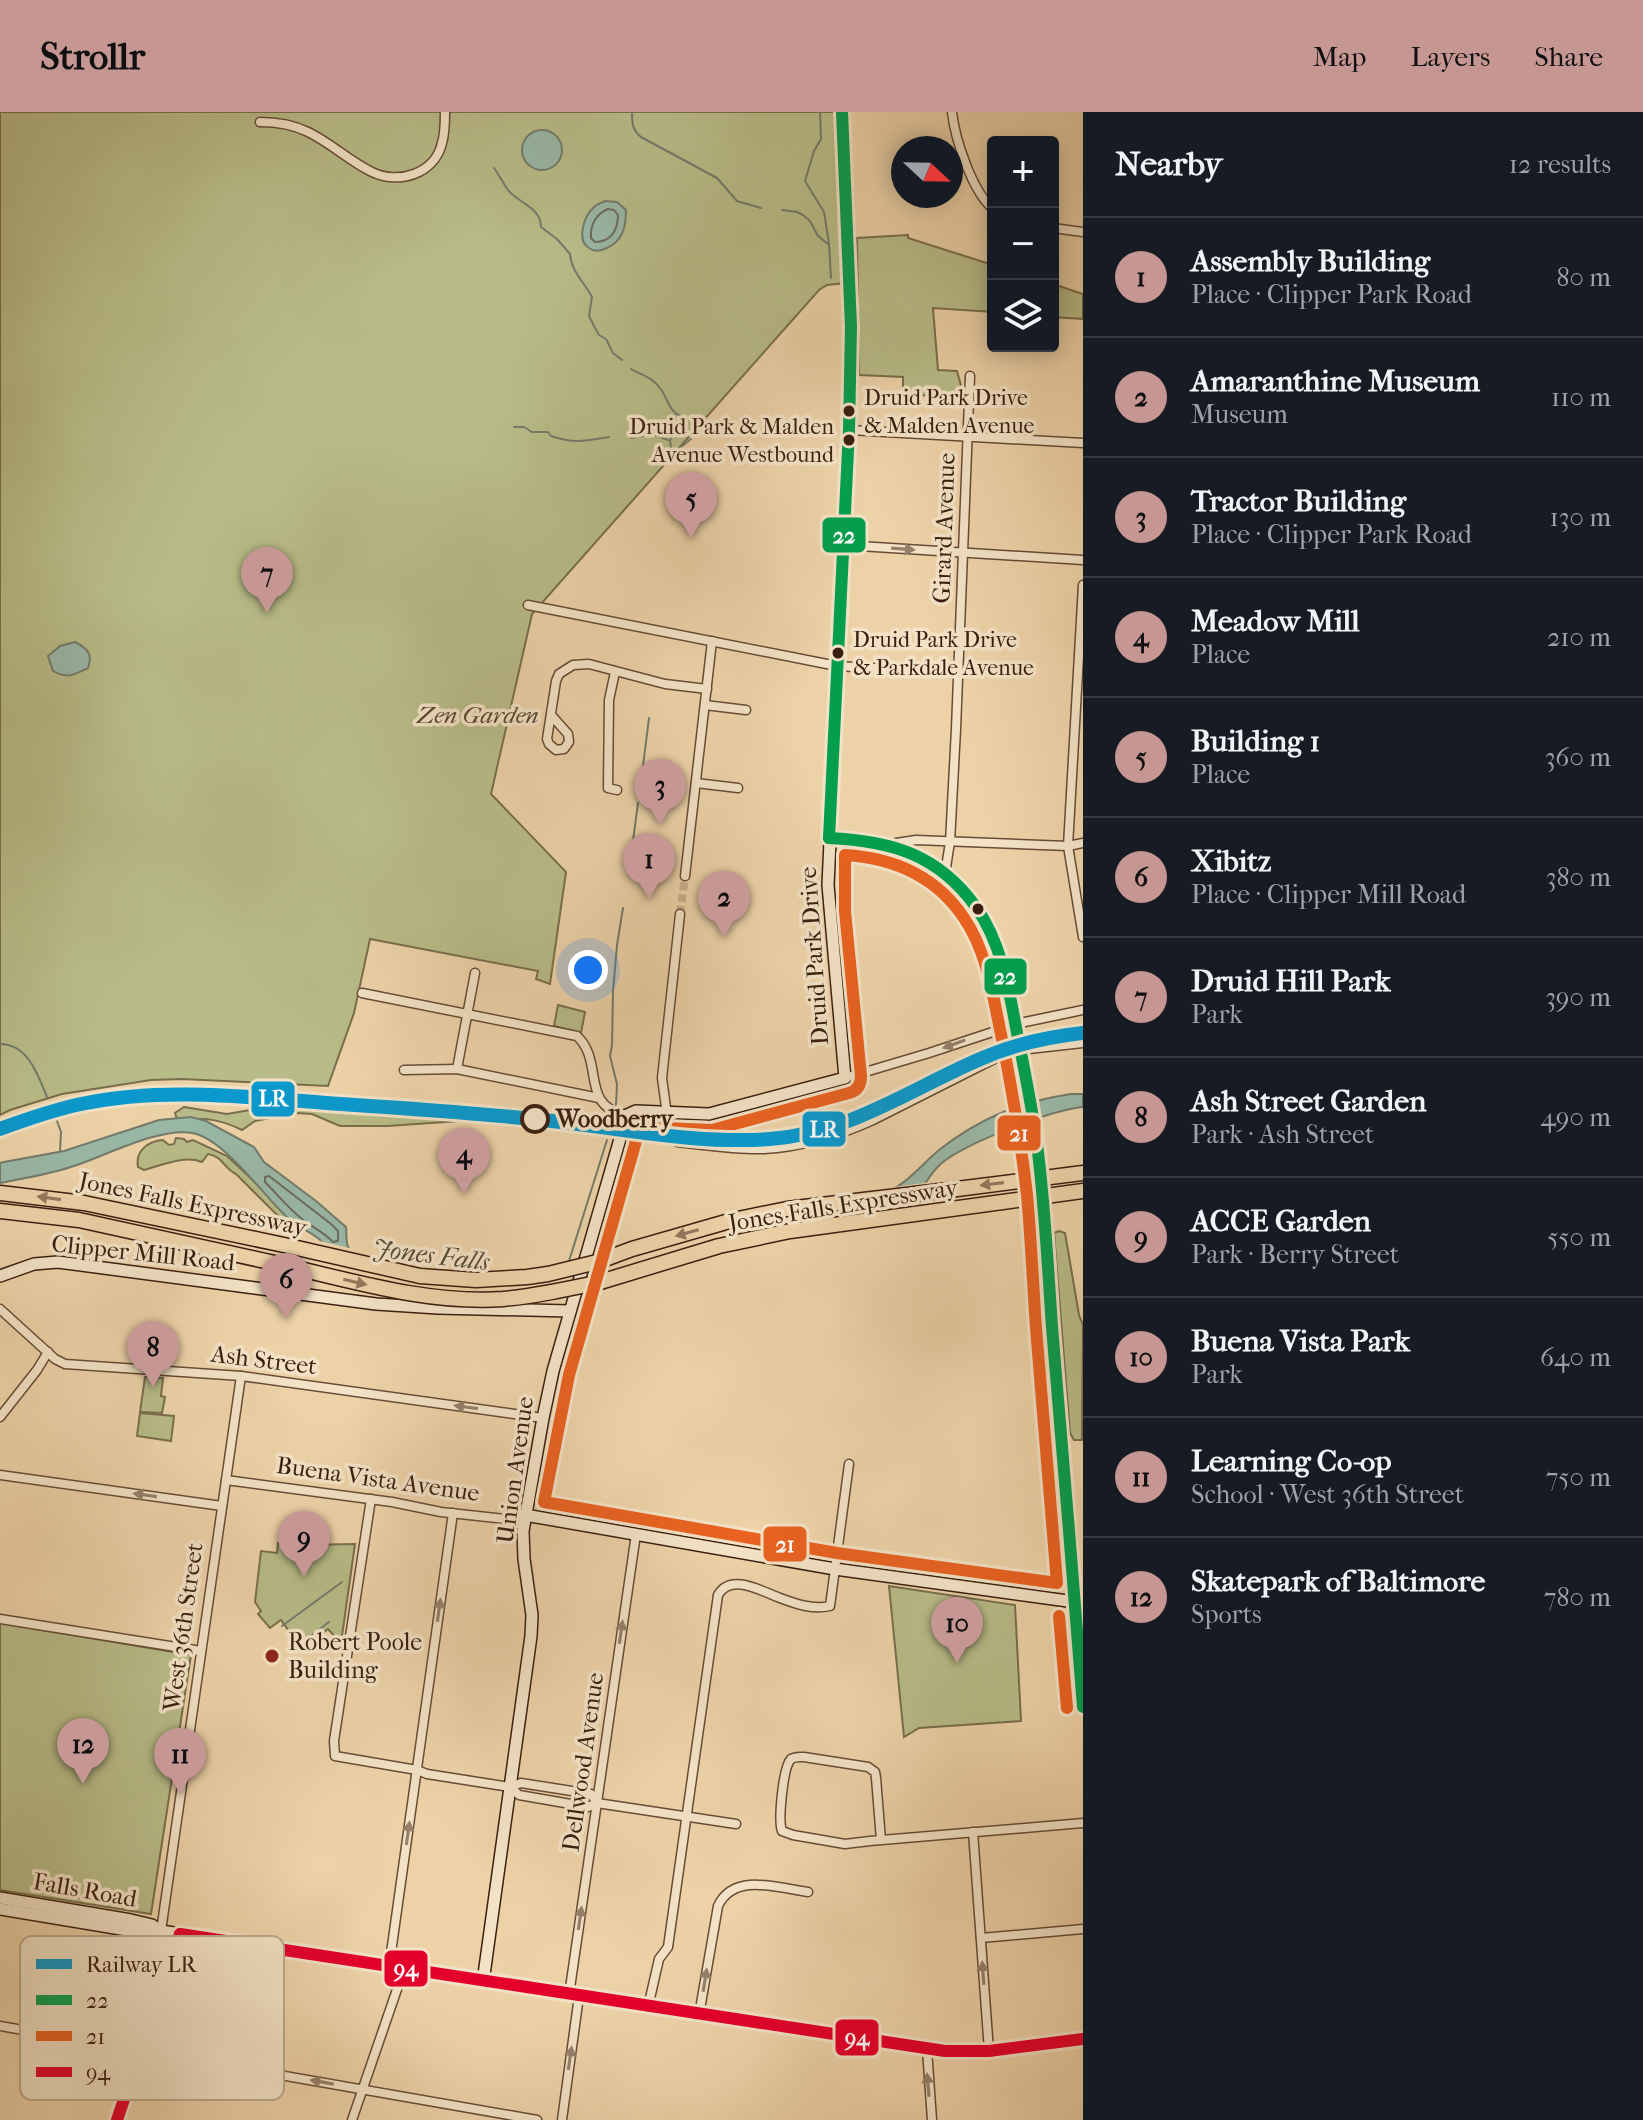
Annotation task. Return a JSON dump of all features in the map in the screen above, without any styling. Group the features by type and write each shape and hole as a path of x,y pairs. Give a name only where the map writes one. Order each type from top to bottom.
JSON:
{"highway":[{"name":"Jones Falls Expressway","path":"0,1193 98,1205 420,1276 476,1280 548,1274 733,1220 787,1209 1083,1173"},
{"name":"Jones Falls Expressway","path":"0,1211 94,1224 394,1291 427,1296 501,1299 533,1296 600,1282 719,1246 790,1231 1083,1191"}],"main road":[{"name":"Druid Park Drive","path":"842,112 850,279 849,430 829,838 829,912 845,1078"},
{"path":"829,838 889,845 919,857 945,874 967,895 987,925 1004,973 1027,1082 1043,1197 1083,1707"},
{"path":"619,1114 642,1110 699,1114 717,1112 845,1078"},
{"name":"Union Avenue","path":"483,1982 532,1626 524,1559 525,1518 553,1371 622,1129 619,1114"},
{"name":"Clipper Mill Road","path":"0,1276 24,1267 58,1262 376,1304 570,1311"},
{"name":"Buena Vista Avenue","path":"525,1518 835,1569 1075,1602"},
{"name":"Falls Road","path":"0,1898 131,1920 152,1925 161,1931"},
{"name":"Falls Road","path":"0,1909 127,1930 193,1936"},
{"name":"Falls Road","path":"284,1950 958,2053 1083,2039"},
{"path":"117,2120 124,2100"}],"street":[{"path":"260,122 276,122 307,131 369,171 396,178 417,173 434,161 442,143 445,112"},
{"path":"952,112 975,185 992,208"},
{"path":"1059,229 1083,232"},
{"name":"Girard Avenue","path":"945,874 950,842 970,376"},
{"path":"849,430 1083,443"},
{"path":"843,545 1083,560"},
{"path":"1083,585 1068,846 1083,937"},
{"path":"528,605 837,666 958,673"},
{"path":"685,876 712,641"},
{"path":"551,715 559,674 580,664 665,684 707,689"},
{"path":"615,672 609,700 608,788 617,790"},
{"path":"705,705 746,710"},
{"path":"696,783 738,788"},
{"path":"889,845 916,840 1068,846 1083,843"},
{"path":"680,914 662,1067 662,1091 669,1130 677,1142 748,1149 801,1143 858,1127 1000,1056 1029,1049 1083,1043"},
{"path":"457,1069 475,973"},
{"path":"362,993 577,1036 585,1046 593,1068 599,1098 605,1107 619,1114"},
{"path":"845,1078 1020,1023 1083,1010"},
{"path":"404,1070 457,1069 599,1098"},
{"name":"Ash Street","path":"0,1309 48,1352 69,1365 241,1376 543,1418"},
{"path":"0,1417 48,1352"},
{"name":"West 36th Street","path":"161,1931 241,1376"},
{"path":"648,2007 659,1959 668,1947 718,1595 727,1585 742,1586 761,1589 802,1605 830,1606 849,1464"},
{"path":"0,1475 222,1506"},
{"name":"Buena Vista Avenue","path":"226,1480 453,1513 525,1518"},
{"path":"371,1499 334,1741 335,1756 510,1787 521,1783 591,1794 597,1803 736,1824"},
{"path":"389,1967 453,1513"},
{"name":"Dellwood Avenue","path":"562,2120 597,1803 636,1534"},
{"path":"0,1619 201,1651"},
{"path":"881,1840 876,1778 872,1769 804,1757 794,1757 790,1761 779,1822 782,1831 793,1835 845,1844 1083,1823"},
{"path":"973,1832 989,2051"},
{"path":"699,2015 710,1945 722,1898 745,1884 808,1892"},
{"path":"981,1938 1083,1929"},
{"path":"352,2120 404,1969"},
{"path":"0,2026 20,2030"},
{"path":"927,2049 932,2120"},
{"path":"284,2075 363,2089 468,2113 537,2120"}],"green space":[{"name":"Zen Garden","path":"0,112 836,112 846,283 827,285 819,290 532,614 491,794 566,872 550,984 536,979 538,971 370,939 354,1013 328,1086 151,1080 62,1094 0,1115"},
{"path":"908,235 908,238 987,263 987,312 933,308 938,370 957,371 964,396 903,395 903,377 859,375 857,238"},
{"path":"1059,286 1083,294 1083,319 1059,317"},
{"path":"558,1005 585,1012 581,1033 554,1026"},
{"path":"184,1107 227,1114 267,1107 464,1114 466,1117 459,1121 340,1126 312,1114 296,1113 255,1121 242,1130 210,1120 177,1119 175,1113"},
{"path":"176,1138 187,1142 193,1140 227,1156 304,1228 297,1230 287,1225 213,1155 208,1154 202,1162 180,1160 144,1170 138,1167 139,1156 148,1145 163,1140 169,1145 174,1144"},
{"path":"1054,1233 1065,1233 1083,1325 1082,1440 1074,1440 1070,1433"},
{"path":"145,1377 163,1378 161,1396 165,1397 162,1413 140,1412"},
{"path":"140,1413 174,1416 171,1441 137,1436"},
{"path":"278,1543 355,1544 341,1643 328,1629 302,1649 281,1620 270,1628 258,1614 261,1611 255,1602 261,1551 277,1553"},
{"path":"889,1586 1015,1605 1021,1721 919,1728 904,1737"},
{"path":"0,1623 191,1655 151,1914 0,1890"}],"water":[{"path":"542,130 556,136 562,150 556,164 542,170 528,164 522,150 528,136"},
{"path":"605,201 617,202 626,210 624,227 612,245 598,251 585,244 582,234 590,211"},
{"path":"75,642 88,652 88,668 70,675 53,671 48,656 60,646"},
{"path":"1083,1094 1083,1107 1031,1120 955,1154 938,1166 910,1203 872,1223 688,1249 583,1281 503,1295 435,1294 346,1276 338,1271 322,1241 290,1220 217,1146 192,1133 179,1132 149,1138 68,1168 0,1183 0,1163 64,1151 159,1120 191,1117 206,1121 254,1147 264,1162 346,1227 348,1248 363,1260 415,1272 482,1276 539,1274 572,1269 649,1240 707,1224 882,1194 901,1184 939,1150 985,1120 1017,1107"}],"pier":[{"name":"Jones Falls","path":"930,1182 916,1203 899,1215 863,1229 764,1240 604,1280 460,1299 334,1273 323,1249 311,1239 402,1265 452,1271 519,1273 556,1268 705,1221"}],"waterway":[{"path":"632,112 634,129 641,137 717,178 737,201 761,208"},
{"path":"820,112 821,139 805,181 824,212 831,278"},
{"path":"494,168 512,195 533,210 541,227 570,254 575,271 592,297 589,316 599,335 606,339 613,353 622,360"},
{"path":"782,210 803,215 828,244"},
{"path":"631,369 657,384 680,416 670,440 671,448 676,451 691,439"},
{"path":"514,427 548,432 559,439 573,441 609,437"},
{"path":"631,438 652,434 668,440"},
{"path":"643,766 649,718"},
{"path":"631,856 638,803"},
{"path":"616,1105 617,1084 610,1056 617,945 623,908"},
{"path":"0,1044 10,1045 25,1055 47,1097"},
{"path":"57,1121 61,1132 60,1151"},
{"path":"569,1261 607,1140"},
{"path":"282,1626 342,1582"},
{"path":"295,1648 329,1622"}],"tunnel":[{"path":"680,914 685,876"}],"rail line":[{"name":"LR","path":"0,1129 81,1104 178,1095 484,1114 695,1138 770,1139 799,1135 852,1120 1003,1050 1043,1039 1083,1033"}],"transit line":[{"name":"22","path":"829,838 849,430 851,327 842,112"},
{"name":"22","path":"829,838 893,847 946,874 985,921 1003,968 1036,1137 1083,1707"},
{"name":"21","path":"845,855 897,865 927,880 953,903 964,918 984,961 1009,1077 1027,1195 1057,1583 837,1553 544,1502 569,1375 640,1127 712,1130 849,1093 859,1085 861,1076 845,911 845,855"},
{"name":"21","path":"1059,1616 1067,1708"},
{"name":"94","path":"180,1934 193,1936"},
{"name":"94","path":"284,1950 945,2051 989,2051 1083,2039"},
{"name":"94","path":"117,2120 124,2100"}],"place":[{"name":"Druid Park Drive & Malden Avenue","path":"849,411"},
{"name":"Druid Park & Malden Avenue Westbound","path":"849,440"},
{"name":"Building 1","path":"691,538"},
{"name":"Druid Hill Park","path":"267,613"},
{"name":"Druid Park Drive & Parkdale Avenue","path":"838,653"},
{"name":"Tractor Building","path":"660,825"},
{"name":"Assembly Building","path":"649,899"},
{"name":"Amaranthine Museum","path":"724,937"},
{"name":"Woodberry","path":"535,1119"},
{"name":"Meadow Mill","path":"464,1194"},
{"name":"Xibitz","path":"286,1319"},
{"name":"Ash Street Garden","path":"153,1387"},
{"name":"ACCE Garden","path":"304,1577"},
{"name":"Robert Poole Building","path":"272,1656"},
{"name":"Buena Vista Park","path":"957,1663"},
{"name":"Skatepark of Baltimore","path":"83,1784"},
{"name":"Learning Co-op","path":"180,1794"}]}
